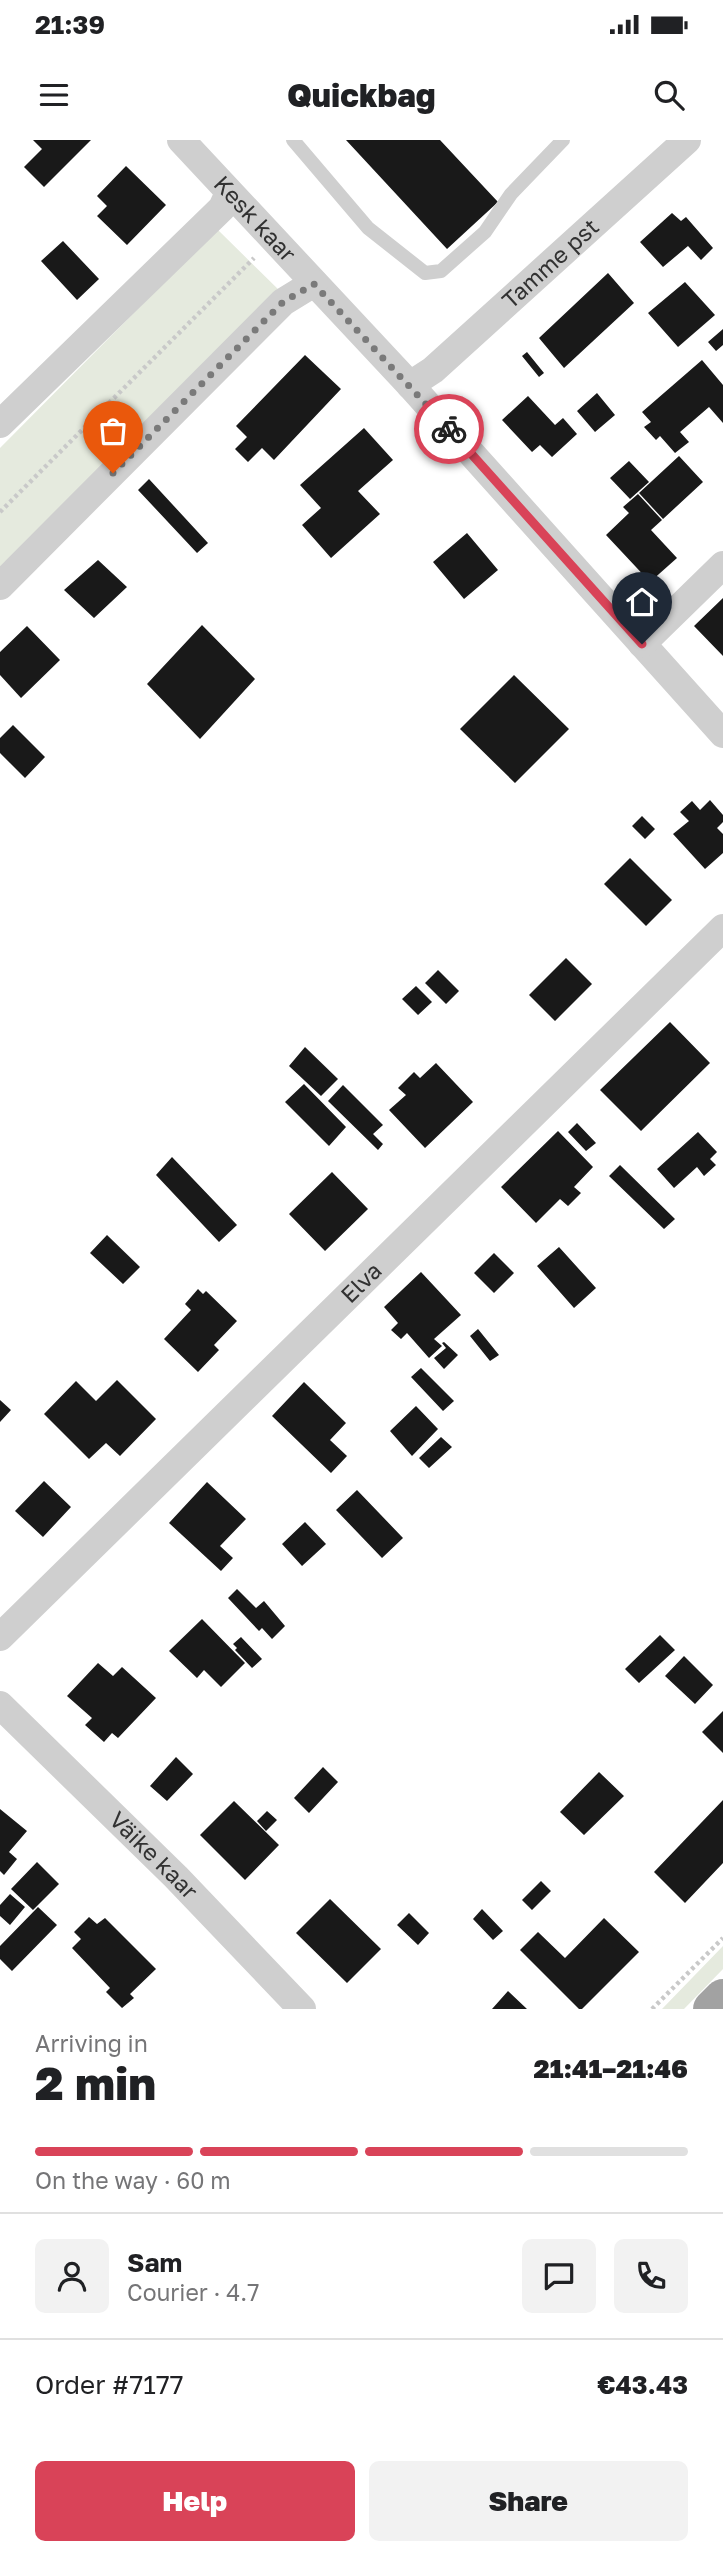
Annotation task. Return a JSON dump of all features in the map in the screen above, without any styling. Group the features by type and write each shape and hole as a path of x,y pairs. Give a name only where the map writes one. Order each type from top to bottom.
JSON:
{"highway":[{"path":"712,2009 723,1998"}],"street":[{"name":"Kesk kaar","path":"181,140 410,385 723,734"},
{"name":"Tamme pst","path":"410,385 433,370 687,140"},
{"path":"0,424 222,208 229,193"},
{"path":"0,586 283,302 314,284"},
{"path":"642,644 723,565"},
{"name":"Elva","path":"0,1637 723,928"},
{"name":"Väike kaar","path":"0,1705 176,1877 302,2009"}],"lane":[{"path":"293,140 368,228 425,273 441,271 485,232 511,194 563,140"}],"path":[{"path":"0,512 259,254"},
{"path":"652,2009 723,1938"}],"shaded area":[{"path":"217,229 283,294 0,579 0,448"},
{"path":"723,1946 723,1969 684,2009 662,2009"}],"building":[{"path":"33,140 91,140 44,187 24,167 42,149"},
{"path":"346,140 440,140 498,202 447,249"},
{"path":"126,166 166,205 127,245 97,216 107,206 97,196"},
{"path":"672,213 681,221 686,217 713,248 701,260 688,246 663,267 640,242"},
{"path":"63,241 99,279 77,300 41,261"},
{"path":"608,273 634,303 564,368 539,338"},
{"path":"685,282 715,315 678,347 648,313"},
{"path":"723,329 723,345 716,351 708,342"},
{"path":"527,352 544,373 539,377 522,356"},
{"path":"305,355 341,389 274,460 262,448 248,462 235,449 247,437 236,426"},
{"path":"702,360 723,385 723,423 709,407 680,432 689,442 675,453 660,436 656,440 644,427 651,422 642,412"},
{"path":"597,393 615,415 595,432 577,411"},
{"path":"528,396 555,425 563,418 577,434 552,457 540,445 532,452 502,420"},
{"path":"364,428 393,460 358,491 380,514 331,558 302,525 321,508 300,485"},
{"path":"679,456 703,482 663,519 639,493"},
{"path":"629,461 649,482 630,499 610,478"},
{"path":"149,479 208,543 197,553 138,490"},
{"path":"638,494 662,520 651,530 677,558 650,582 606,535 629,513 623,507"},
{"path":"467,533 498,570 464,599 433,562"},
{"path":"98,560 127,587 94,618 64,590"},
{"path":"723,598 723,656 694,626"},
{"path":"202,625 255,679 200,739 147,684"},
{"path":"27,626 60,660 21,698 0,675 0,652"},
{"path":"514,675 569,729 515,783 460,729"},
{"path":"13,725 45,757 25,778 0,753 0,738"},
{"path":"710,800 723,815 723,822 717,828 723,834 723,853 705,869 673,834 689,821 680,812 692,801 700,810"},
{"path":"642,816 655,829 645,839 632,826"},
{"path":"630,858 672,900 646,926 604,884"},
{"path":"566,958 592,984 555,1021 529,995"},
{"path":"438,970 459,991 446,1004 425,983"},
{"path":"416,986 432,1002 418,1015 402,999"},
{"path":"670,1022 710,1063 641,1131 600,1090"},
{"path":"305,1047 338,1079 321,1096 289,1066"},
{"path":"436,1063 473,1102 425,1148 389,1110 406,1095 398,1088 414,1072 420,1078"},
{"path":"304,1084 346,1127 329,1146 285,1102"},
{"path":"343,1085 383,1125 373,1134 383,1144 378,1150 328,1101"},
{"path":"577,1123 596,1143 586,1151 568,1132"},
{"path":"558,1131 593,1167 574,1187 581,1193 568,1206 560,1199 536,1223 501,1187"},
{"path":"698,1132 717,1152 710,1159 716,1165 704,1176 697,1167 674,1188 657,1169"},
{"path":"172,1157 237,1225 219,1242 156,1175"},
{"path":"620,1165 675,1219 664,1229 609,1176"},
{"path":"332,1172 368,1209 325,1251 289,1214"},
{"path":"107,1235 140,1267 123,1284 90,1253"},
{"path":"559,1247 596,1288 574,1308 537,1266"},
{"path":"494,1253 514,1273 494,1293 474,1273"},
{"path":"421,1272 461,1315 434,1339 442,1346 429,1358 407,1333 401,1339 391,1330 398,1323 384,1307"},
{"path":"198,1289 203,1294 206,1291 237,1321 214,1345 219,1350 198,1372 164,1339 191,1310 185,1304"},
{"path":"478,1329 499,1355 490,1361 470,1336"},
{"path":"442,1343 458,1355 444,1369 434,1358 446,1348"},
{"path":"421,1368 454,1401 443,1411 411,1377"},
{"path":"117,1380 156,1419 120,1456 106,1443 89,1459 44,1414 76,1381 96,1401"},
{"path":"304,1382 346,1423 330,1440 347,1456 331,1473 272,1416"},
{"path":"0,1400 11,1410 0,1422"},
{"path":"416,1406 438,1429 412,1456 390,1431"},
{"path":"441,1437 452,1447 429,1468 419,1458"},
{"path":"44,1481 71,1507 43,1537 15,1511"},
{"path":"207,1482 246,1519 220,1546 233,1558 221,1571 169,1523"},
{"path":"357,1490 403,1538 382,1558 336,1510"},
{"path":"305,1522 326,1544 302,1566 282,1544"},
{"path":"237,1589 256,1608 264,1601 285,1626 272,1639 262,1628 259,1631 228,1598"},
{"path":"202,1619 245,1663 221,1687 204,1670 197,1678 169,1651"},
{"path":"660,1635 675,1650 639,1683 625,1669"},
{"path":"241,1637 262,1659 252,1668 235,1650 237,1648 233,1644"},
{"path":"684,1656 713,1685 695,1704 665,1676"},
{"path":"98,1663 113,1676 122,1667 156,1698 118,1738 112,1733 104,1742 85,1725 92,1718 67,1696"},
{"path":"723,1711 723,1753 702,1732"},
{"path":"176,1757 193,1774 167,1801 150,1786"},
{"path":"323,1767 338,1782 309,1813 294,1798"},
{"path":"599,1772 624,1796 584,1835 560,1812"},
{"path":"723,1800 723,1863 685,1903 654,1872"},
{"path":"234,1801 279,1845 245,1880 200,1835"},
{"path":"0,1809 27,1831 9,1852 17,1859 4,1875 0,1871"},
{"path":"267,1811 277,1820 266,1831 257,1821"},
{"path":"37,1862 59,1884 33,1910 11,1889"},
{"path":"541,1881 551,1891 532,1910 522,1900"},
{"path":"10,1894 25,1907 10,1925 0,1916 0,1905"},
{"path":"330,1899 381,1949 347,1983 296,1933"},
{"path":"38,1907 57,1925 12,1971 0,1959 0,1946"},
{"path":"482,1909 503,1931 493,1940 473,1919"},
{"path":"409,1913 429,1933 418,1945 397,1925"},
{"path":"89,1917 97,1924 105,1918 156,1969 130,1994 134,1998 122,2008 106,1992 110,1988 72,1948 81,1939 74,1932"},
{"path":"604,1918 639,1952 579,2009 520,1950 538,1932 565,1958"},
{"path":"508,1991 527,2009 492,2009"}],"way so far":[{"path":"113,473 283,302 314,284 449,429"}],"route":[{"path":"449,429 642,644"}]}
